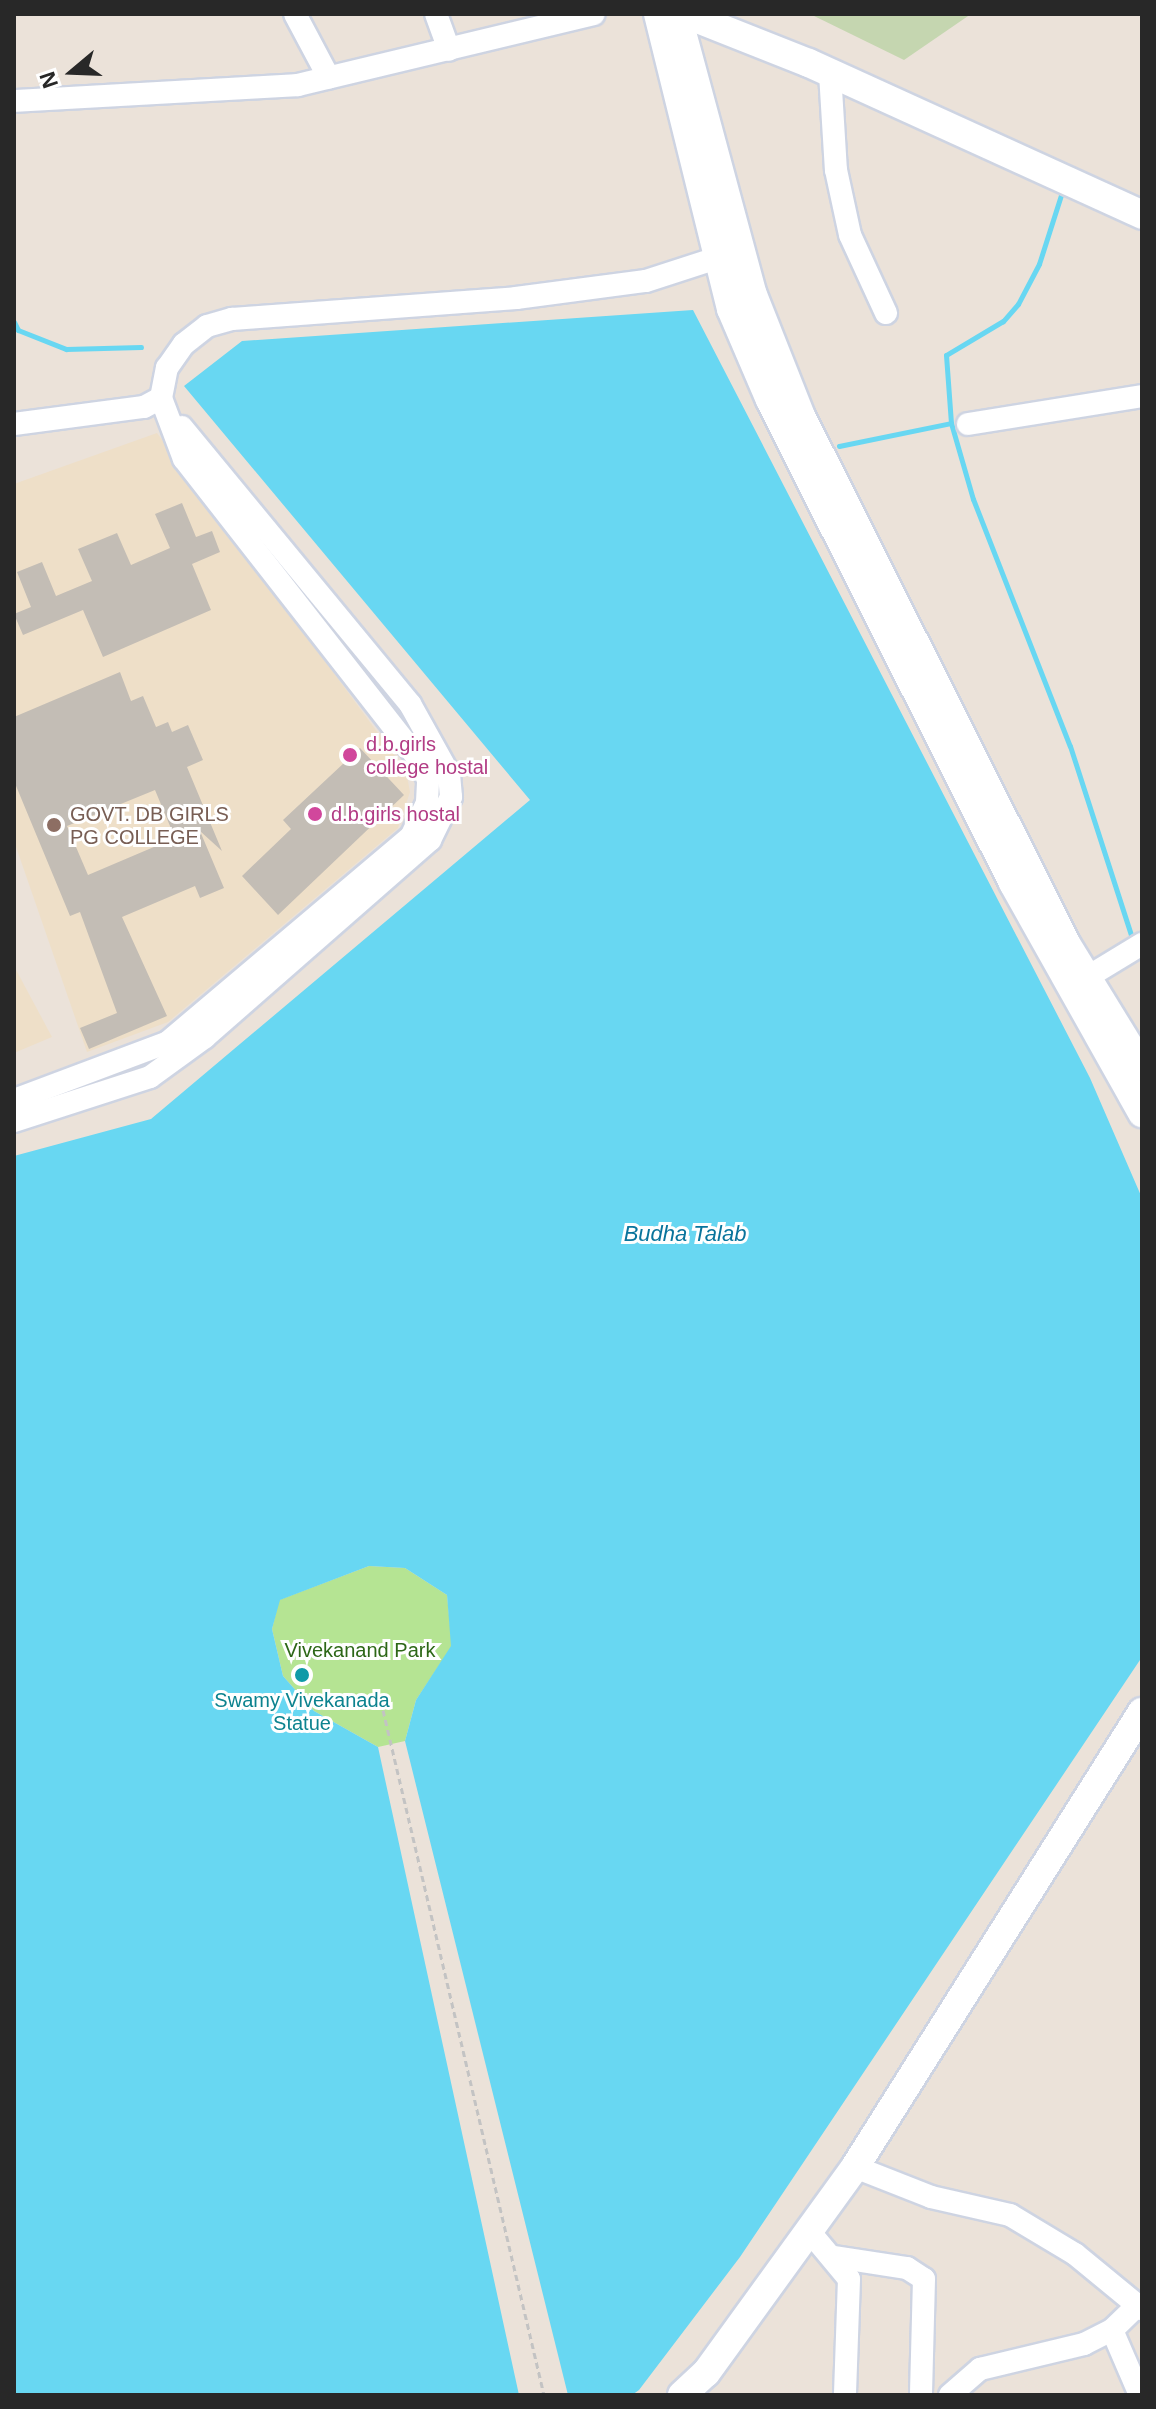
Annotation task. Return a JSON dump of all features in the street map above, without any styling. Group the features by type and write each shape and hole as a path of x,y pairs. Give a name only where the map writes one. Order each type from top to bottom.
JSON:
{"street":[{"path":"295,14 329,78"},
{"path":"436,14 449,50"},
{"path":"14,101 249,89 329,78 594,14"},
{"path":"658,14 729,254"},
{"path":"677,14 729,254 731,309 770,400 1077,983 1142,1113"},
{"path":"685,14 830,73 1142,215"},
{"path":"830,73 836,170 847,222 886,313"},
{"path":"14,1100 168,1042 411,837 427,802 428,780 420,761 212,500 184,459 161,398 167,368 184,344 207,326 232,319 516,298 646,281 729,254"},
{"path":"14,1121 150,1077 205,1037 430,840 451,797 449,774 410,704 190,442 173,411 167,368"},
{"path":"968,424 1142,396"},
{"path":"14,424 131,409 161,398"},
{"path":"1077,983 1142,944"},
{"path":"1077,983 1142,1067"},
{"path":"682,2395 706,2373 855,2167 1142,1712"},
{"path":"855,2167 931,2197 1010,2215 1075,2254 1139,2307 1112,2330 1084,2344 980,2369 950,2395"},
{"path":"809,2231 835,2257 849,2279 845,2395"},
{"path":"835,2257 907,2268 924,2279 921,2395"},
{"path":"1112,2330 1140,2395"}],"path":[{"path":"383,1710 544,2395"}],"shaded area":[{"path":"157,433 406,771 410,792 398,828 168,1022 87,1052 14,841 14,484"},
{"path":"14,966 52,1037 14,1053"}],"green space":[{"path":"810,14 971,14 904,60"},
{"name":"Vivekanand Park","path":"369,1566 405,1568 447,1595 452,1646 416,1700 405,1741 378,1747 314,1711 283,1676 272,1629 279,1600"}],"water":[{"name":"Budha Talab","path":"693,310 1090,1078 1142,1198 1142,1657 740,2257 639,2390 632,2395 568,2395 405,1741 416,1700 451,1646 447,1595 405,1568 369,1566 280,1600 272,1629 283,1676 314,1711 378,1747 519,2395 14,2395 14,1156 151,1119 530,800 184,386 242,341"}],"building":[{"path":"182,503 196,537 212,531 220,552 192,564 211,610 103,657 83,610 23,635 14,614 31,607 17,572 42,562 56,596 92,581 78,549 117,533 131,565 170,548 155,514"},
{"path":"120,672 131,701 143,696 156,727 168,722 172,732 188,725 203,760 187,767 222,851 200,831 224,888 200,898 195,886 122,917 167,1016 89,1049 80,1028 117,1013 80,912 70,916 14,781 14,717","holes":["155,790 175,838 88,875 67,826"]},
{"path":"360,748 404,795 278,915 242,876 291,829 283,820"}],"waterway":[{"path":"1061,195 1039,264 1018,304 1003,321 946,355 951,423 973,499 1070,746 1131,935"},
{"path":"14,322 18,330 66,349 141,347"},
{"path":"839,446 951,423"}],"place":[{"name":"d.b.girls college hostal","path":"350,755"},
{"name":"d.b.girls hostal","path":"315,814"},
{"name":"GOVT. DB GIRLS PG COLLEGE","path":"54,825"},
{"name":"Swamy Vivekanada Statue","path":"302,1675"}]}
